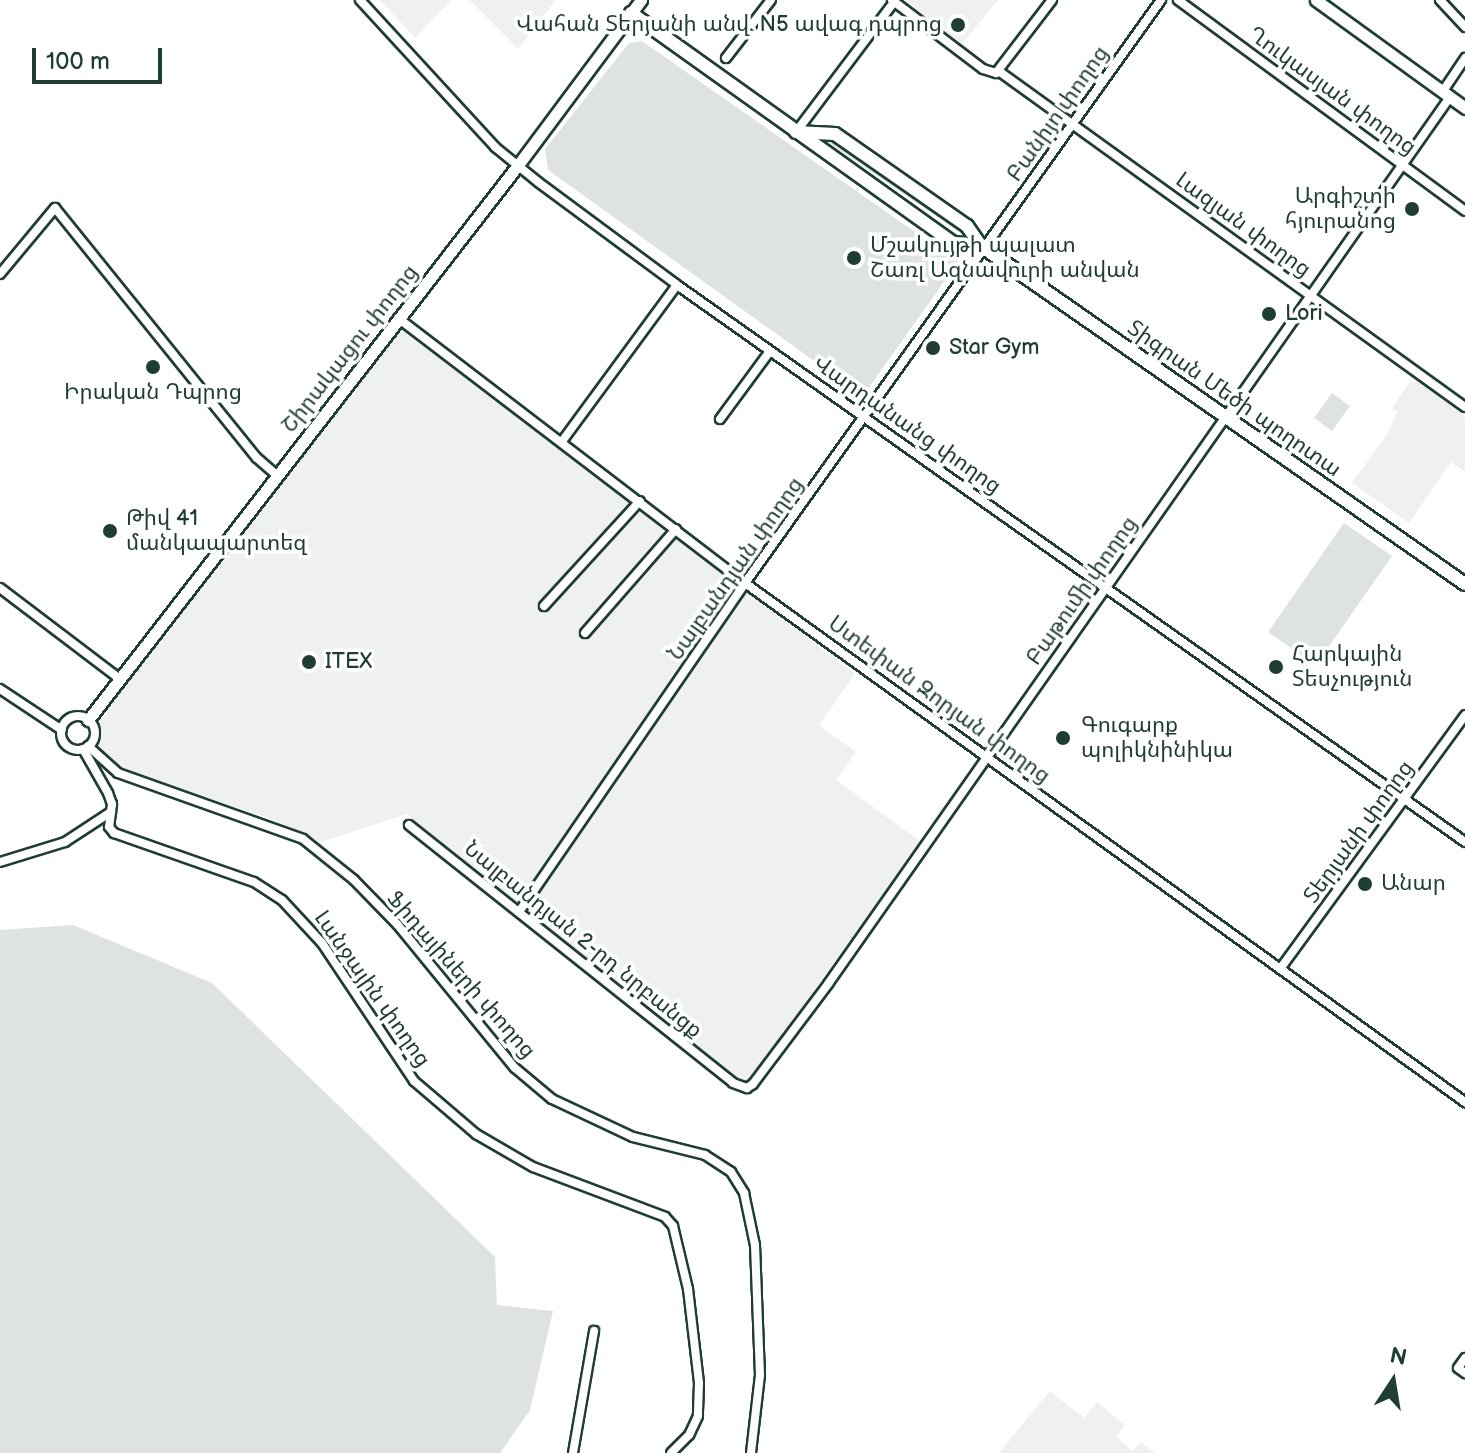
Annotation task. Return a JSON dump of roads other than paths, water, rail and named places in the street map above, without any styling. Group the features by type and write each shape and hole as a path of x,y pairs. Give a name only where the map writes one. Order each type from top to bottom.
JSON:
{"main road":[{"name":"Տիգրան Մեծի պողոտա","path":"631,13 954,243 983,247"},
{"name":"Տիգրան Մեծի պողոտա","path":"796,132 835,134 967,226 983,247 1465,584"}],"street":[{"name":"Վարդանանց փողոց","path":"360,0 495,147 518,165 677,285 1465,842"},
{"name":"Շիրակացու փողոց","path":"88,720 518,165 641,0"},
{"path":"726,58 771,0"},
{"path":"1000,72 1052,0"},
{"name":"Բանիյո փողոց","path":"983,247 1161,0"},
{"name":"Ղուկասյան փողոց","path":"1178,0 1465,211"},
{"path":"1316,0 1465,108"},
{"path":"1440,0 1465,27"},
{"path":"796,132 893,1"},
{"name":"Լազյան փողոց","path":"893,1 983,69 1000,72 1072,123 1465,407"},
{"name":"Բաթումի փողոց","path":"733,1083 747,1088 753,1084 987,758 1401,164 1465,58"},
{"path":"0,274 55,208 257,458 278,476"},
{"name":"Նալբանդյան փողոց","path":"519,912 745,583 865,418 983,247"},
{"path":"563,440 677,285"},
{"name":"Ստեփան Զորյան փողոց","path":"398,318 563,440 745,583 1465,1102"},
{"path":"720,419 770,351"},
{"path":"544,606 640,501"},
{"path":"585,633 676,529"},
{"path":"0,588 120,679"},
{"path":"0,689 62,730 66,745 86,748 95,733 88,720 72,718 62,730"},
{"name":"Տերյանի փողոց","path":"1280,969 1465,715"},
{"name":"Լանջային փողոց","path":"86,748 108,793 112,812 109,827 114,833 254,882 282,900 322,943 414,1081 476,1134 533,1167 665,1217 673,1226 688,1289 699,1383 698,1416 689,1435 671,1453"},
{"name":"Ֆիդայիների փողոց","path":"86,748 118,773 303,839 354,880 397,924 515,1068 552,1099 633,1137 705,1155 731,1172 744,1193 755,1245 760,1375 751,1453"},
{"path":"0,862 65,842 101,823 112,812"},
{"name":"Նալբանդյան 2-րդ նրբանցք","path":"409,825 733,1083"},
{"path":"573,1453 594,1331"},
{"path":"1462,1370 1465,1358"}],"place":[{"name":"Վահան Տերյանի անվ. N5 ավագ դպրոց","path":"958,25"},
{"name":"Արգիշտի հյուրանոց","path":"1412,209"},
{"name":"Մշակույթի պալատ Շառլ Ազնավուրի անվան","path":"854,258"},
{"name":"Lori","path":"1269,314"},
{"name":"Star Gym","path":"933,348"},
{"name":"Իրական Դպրոց","path":"153,367"},
{"name":"Թիվ 41 մանկապարտեզ","path":"110,531"},
{"name":"ITEX","path":"309,662"},
{"name":"Հարկային Տեսչություն","path":"1276,667"},
{"name":"Գուգարք պոլիկնինիկա","path":"1063,738"},
{"name":"Անար","path":"1365,884"}]}
